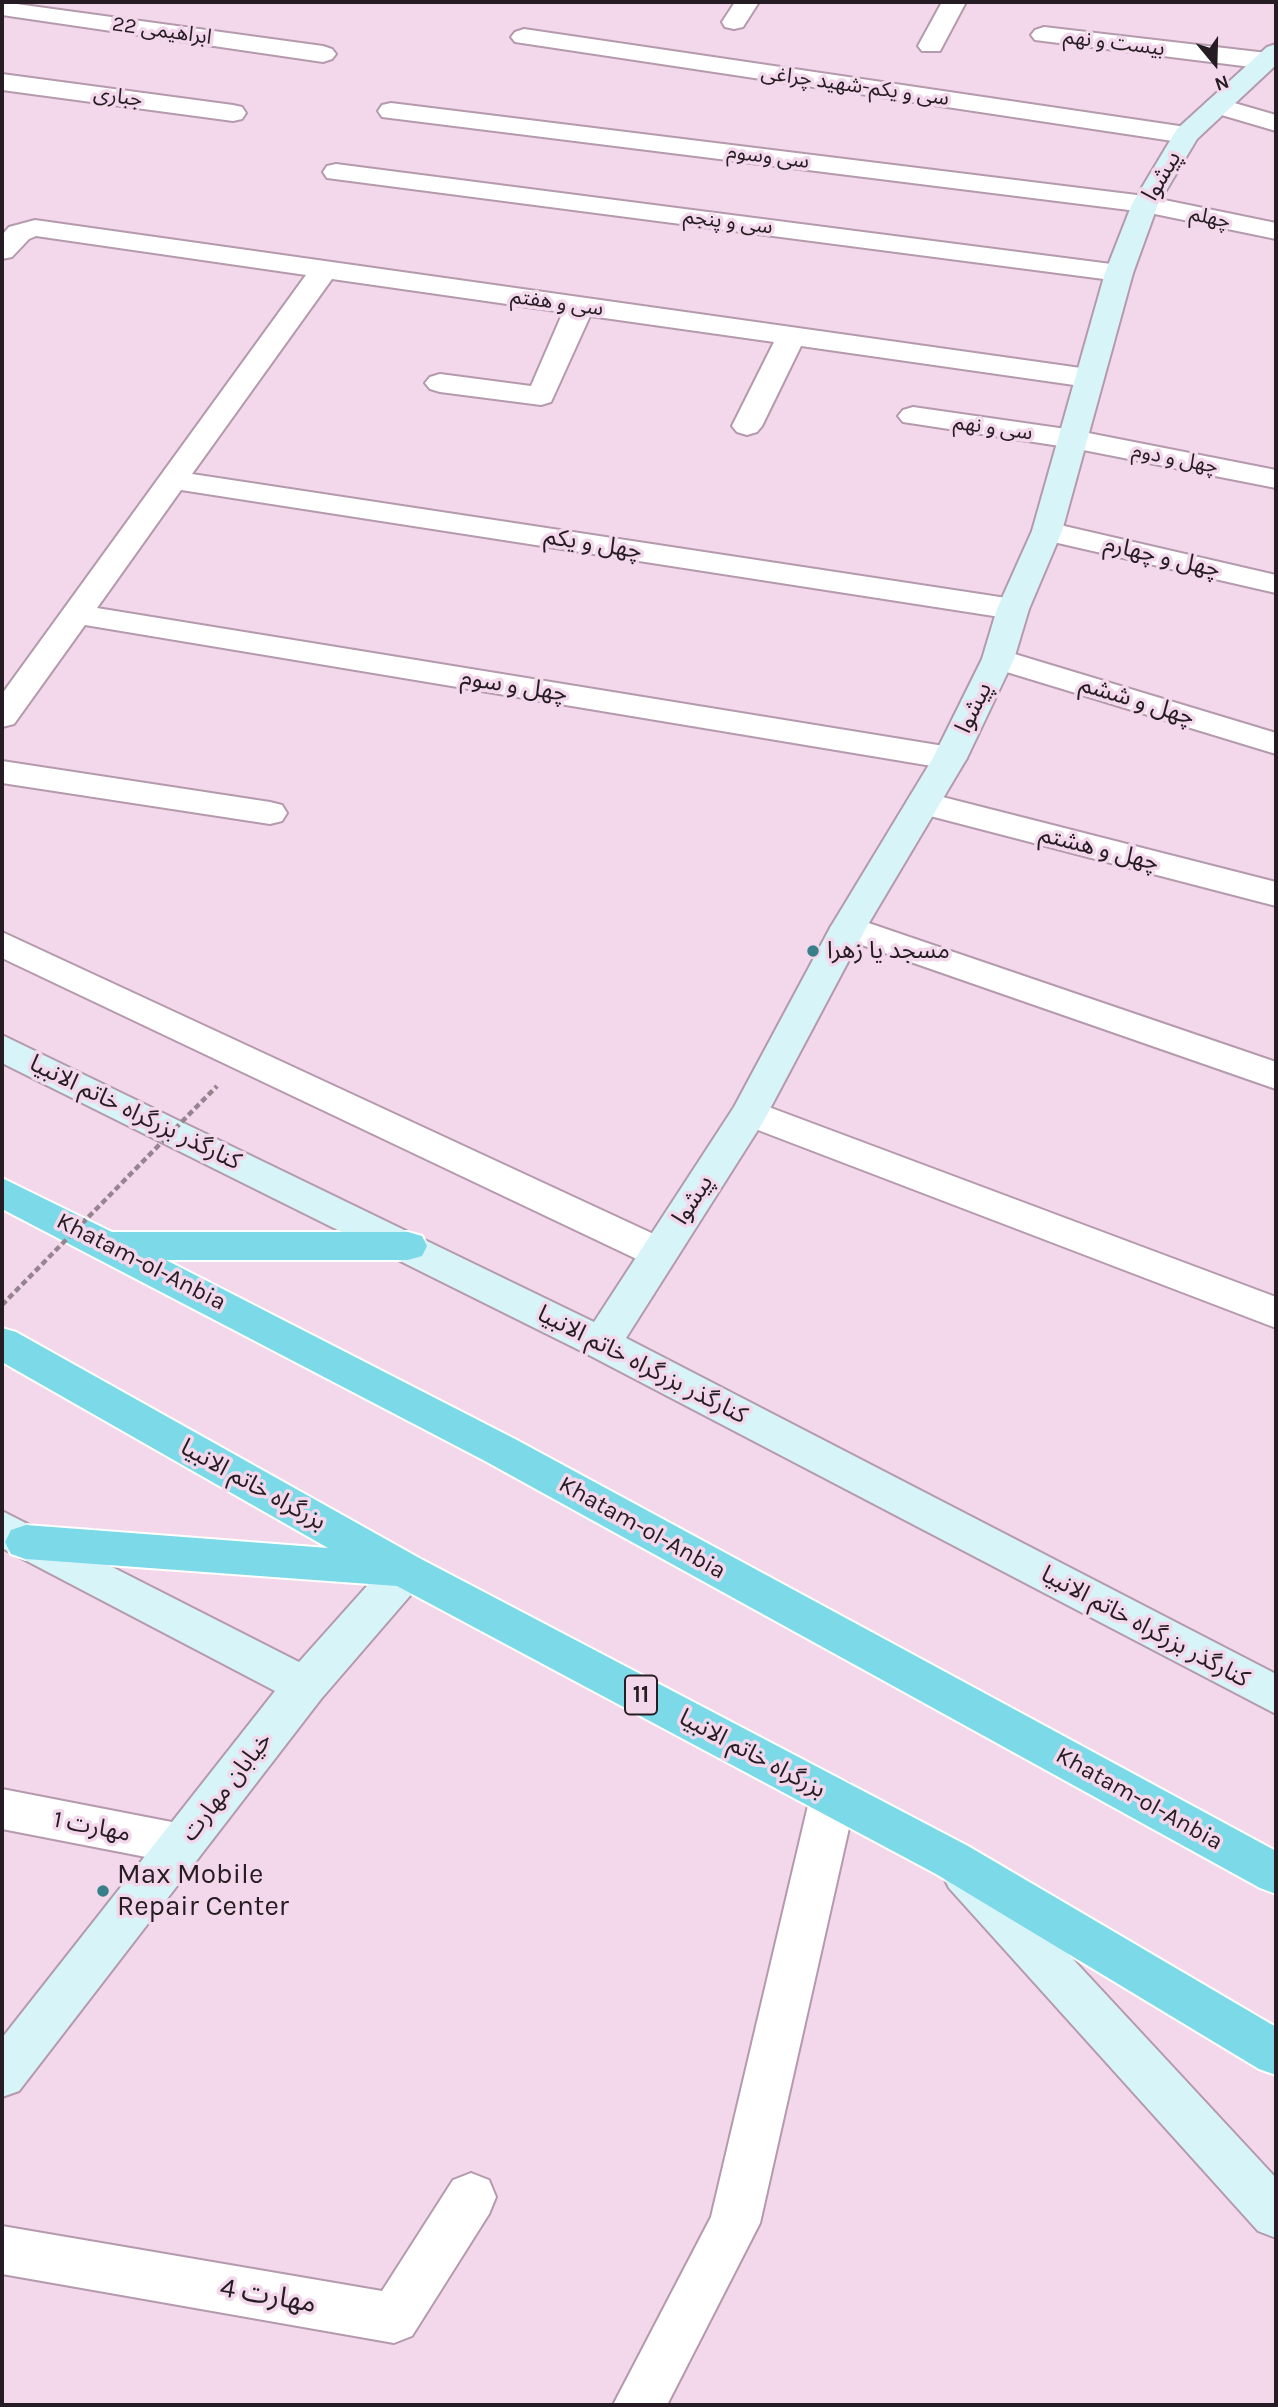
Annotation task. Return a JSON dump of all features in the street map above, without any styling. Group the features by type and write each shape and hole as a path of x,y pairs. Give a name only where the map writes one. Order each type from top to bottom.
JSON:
{"highway":[{"name":"Khatam-ol-Anbia","path":"2,1192 110,1245 500,1450 1276,1874"},
{"path":"110,1245 408,1246"},
{"name":"بزرگراه خاتم الانبیا","path":"2,1343 406,1571 952,1860 1276,2053"},
{"path":"14,1535 406,1571"}],"street":[{"path":"930,46 954,2"},
{"name":"ابراهیمی 22","path":"2,8 323,54"},
{"name":"بیست و نهم","path":"1044,34 1272,56"},
{"name":"سی و یکم-شهید چراغی","path":"524,37 1186,135"},
{"name":"پیشوا","path":"601,1343 750,1113 848,928 950,758 998,659 1013,609 1047,531 1119,273 1145,204 1186,135 1272,56"},
{"name":"جباری","path":"2,82 233,113"},
{"path":"1217,106 1276,123"},
{"name":"سی وسوم","path":"391,111 1145,204"},
{"name":"سی و پنجم","path":"336,172 1119,273"},
{"name":"چهلم","path":"1145,204 1276,231"},
{"name":"سی و هفتم","path":"2,251 25,229 1088,378"},
{"path":"2,717 324,270"},
{"path":"440,383 541,396 580,306"},
{"path":"747,426 791,336"},
{"name":"سی و نهم","path":"913,416 1073,439"},
{"name":"چهل و دوم","path":"1073,439 1276,479"},
{"name":"چهل و یکم","path":"173,480 1013,609"},
{"name":"چهل و چهارم","path":"1047,531 1276,584"},
{"name":"چهل و سوم","path":"77,614 950,758"},
{"name":"چهل و ششم","path":"998,659 1276,744"},
{"path":"2,772 270,813"},
{"name":"چهل و هشتم","path":"923,803 1276,894"},
{"path":"848,928 1276,1076"},
{"path":"2,944 659,1254"},
{"name":"کنارگذر بزرگراه خاتم الانبیا","path":"2,1048 601,1343 1276,1695"},
{"path":"750,1113 1276,1313"},
{"path":"14,1535 305,1686"},
{"name":"خیابان مهارت","path":"2,2075 305,1686 406,1571"},
{"path":"639,2405 735,2223 833,1797"},
{"name":"مهارت 1","path":"2,1809 182,1844"},
{"path":"952,1860 1276,2214"},
{"name":"مهارت 4","path":"2,2250 394,2318 471,2197"}],"path":[{"path":"2,1305 216,1086"}],"place":[{"name":"مسجد یا زهرا","path":"813,951"},
{"name":"Max Mobile Repair Center","path":"103,1891"}]}
